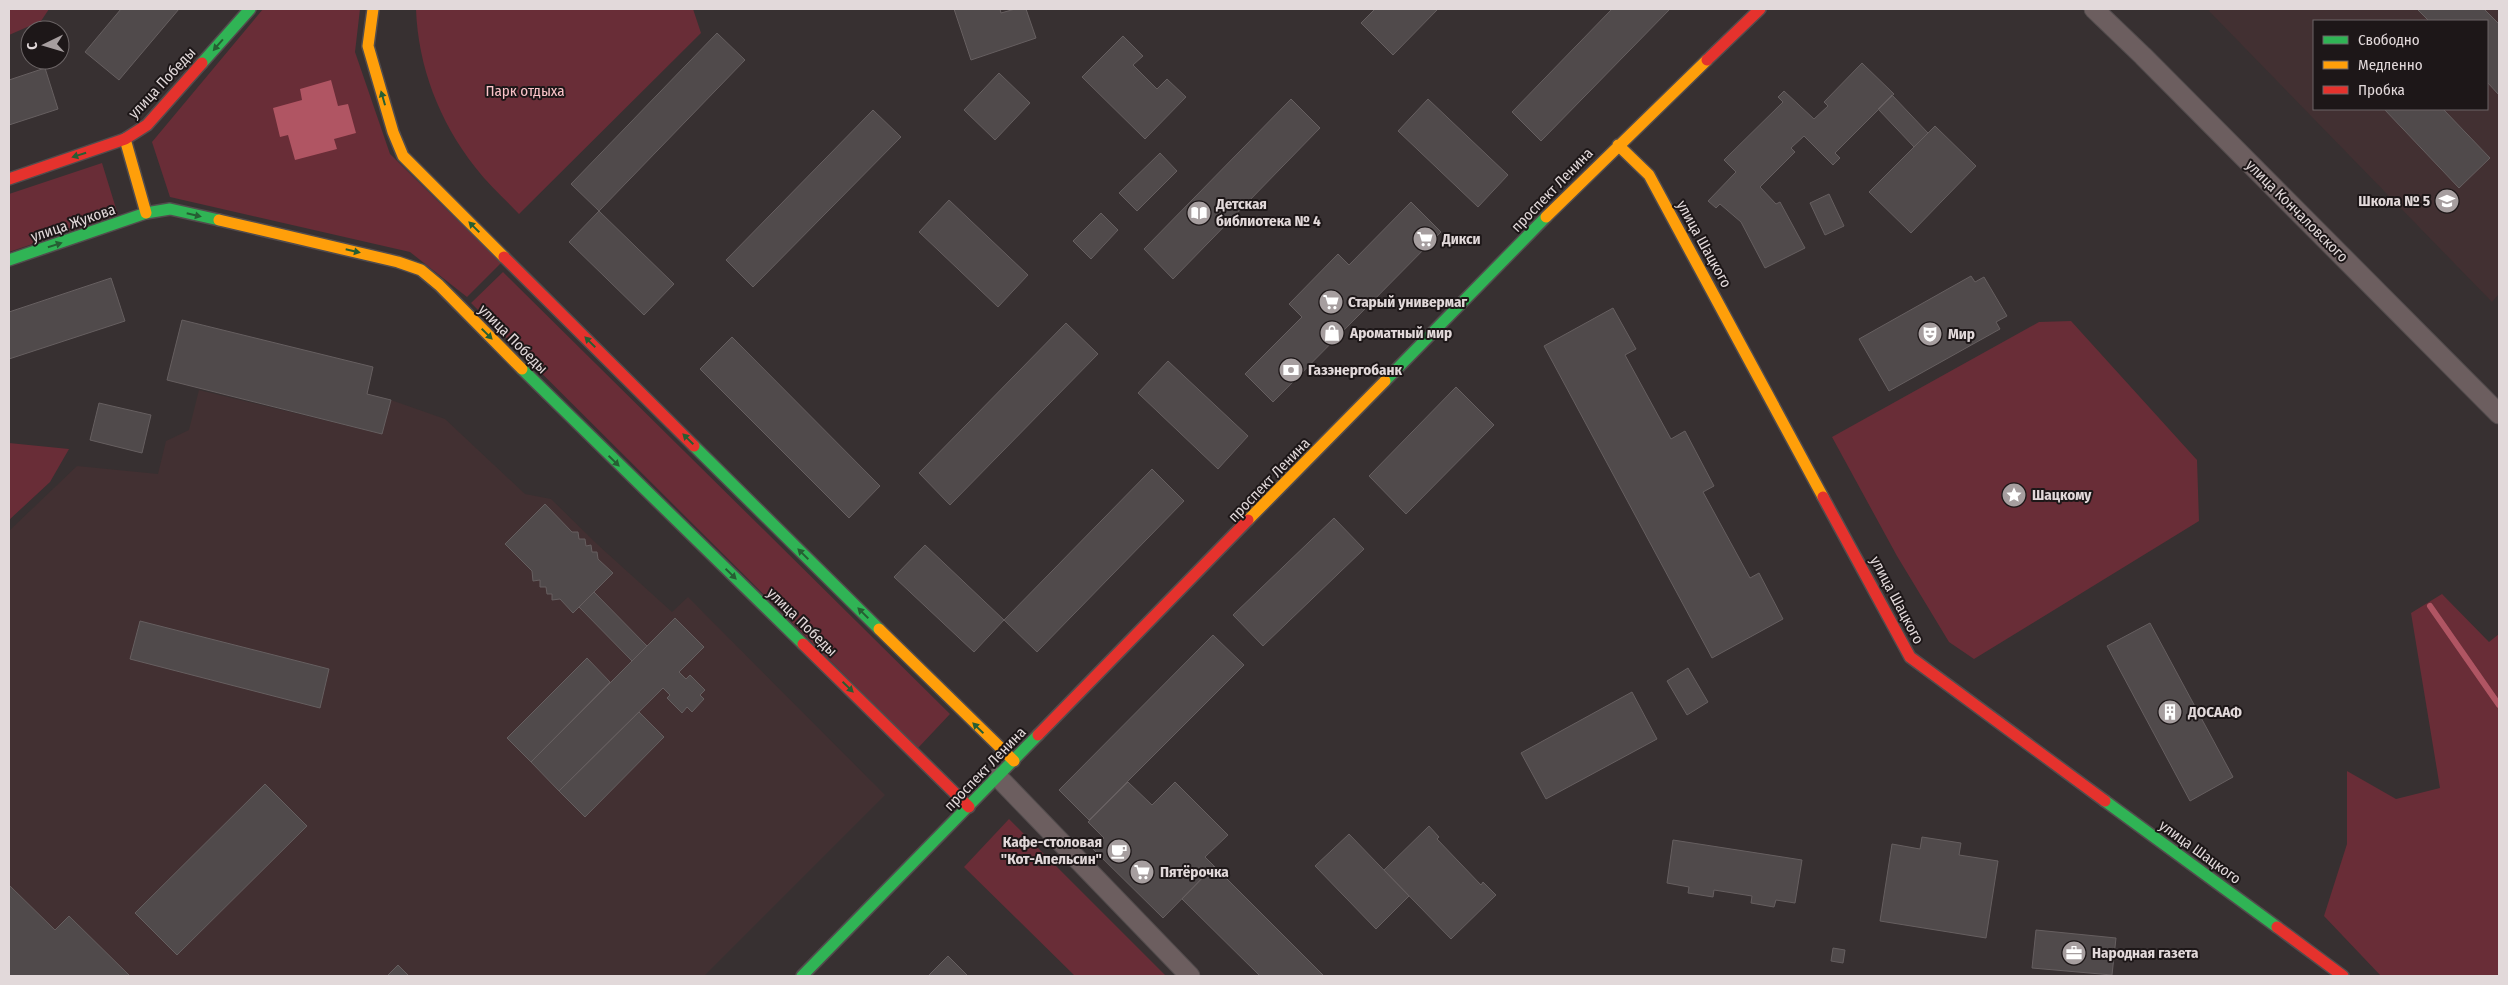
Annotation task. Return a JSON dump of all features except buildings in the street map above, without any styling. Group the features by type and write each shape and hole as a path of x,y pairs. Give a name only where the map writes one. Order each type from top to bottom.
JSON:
{"street":[{"name":"улица Победы","path":"250,9 147,125 125,139 146,213 170,209 398,262 421,270 439,285 579,427 932,768 969,807"},
{"path":"373,9 368,46 403,156 956,706 1014,761"},
{"name":"проспект Ленина","path":"802,976 1618,145 1760,9"},
{"name":"улица Кончаловского","path":"2094,9 2144,56 2499,414"},
{"path":"9,178 125,139"},
{"name":"улица Шацкого","path":"1618,145 1649,175 1910,656 2343,976"},
{"name":"улица Жукова","path":"9,260 146,213"},
{"path":"998,778 1190,976"}],"shaded area":[{"name":"Школа № 5","path":"2211,9 2499,9 2499,294 2492,302 2209,11"},
{"path":"331,80 338,106 348,104 356,133 334,139 337,149 295,160 288,135 280,137 273,108 302,100 300,89"},
{"path":"199,390 382,434 391,400 445,419 525,494 551,499 598,545 672,612 688,597 885,795 704,976 9,976 9,531 77,466 158,474 166,441 189,430"}],"green space":[{"path":"9,9 49,9 42,20 20,20 20,30 9,35"},
{"path":"263,9 360,9 355,52 390,154 501,263 467,297 410,252 170,197 152,142"},
{"name":"Парк отдыха","path":"416,9 693,9 701,33 519,214 475,167 462,149 441,112 426,72 421,51"},
{"path":"102,163 118,215 9,252 9,194"},
{"path":"503,272 950,714 918,748 471,303"},
{"path":"2071,321 2197,460 2199,521 1974,659 1949,642 1897,556 1832,437 2039,322"},
{"path":"9,443 69,449 50,482 9,520"},
{"path":"2442,594 2489,642 2499,634 2499,976 2381,976 2324,916 2347,844 2347,771 2396,799 2440,788 2411,613"},
{"path":"1009,819 1166,976 1075,976 964,867"}],"waterway":[{"path":"2430,606 2499,705"}],"traffic: fast":[{"path":"202,63 250,9"},
{"path":"9,260 146,213 170,209 219,220"},
{"path":"1385,381 1546,217"},
{"path":"522,369 803,644"},
{"path":"694,446 879,629"},
{"path":"802,976 1038,735"},
{"path":"2105,801 2277,927"}],"traffic: slow":[{"path":"373,9 368,46 393,132 403,156 504,257"},
{"path":"1546,217 1707,60"},
{"path":"125,139 146,213"},
{"path":"1618,145 1649,175 1823,497"},
{"path":"219,220 398,262 421,270 439,285 522,369"},
{"path":"1248,520 1385,381"},
{"path":"879,629 1014,761"}],"traffic: jam":[{"path":"1707,60 1760,9"},
{"path":"9,179 125,139 147,125 202,63"},
{"path":"504,257 694,446"},
{"path":"1823,497 1910,657 2105,801"},
{"path":"1038,735 1248,520"},
{"path":"803,644 969,807"},
{"path":"2277,927 2343,976"}],"place":[{"name":"Школа № 5","path":"2447,201"},
{"name":"Детская библиотека № 4","path":"1199,213"},
{"name":"Дикси","path":"1425,239"},
{"name":"Старый универмаг","path":"1331,302"},
{"name":"Ароматный мир","path":"1332,333"},
{"name":"Мир","path":"1930,334"},
{"name":"Газэнергобанк","path":"1291,370"},
{"name":"Шацкому","path":"2014,495"},
{"name":"ДОСААФ","path":"2170,712"},
{"name":"Кафе-столовая \"Кот-Апельсин\"","path":"1119,851"},
{"name":"Пятёрочка","path":"1142,872"},
{"name":"Народная газета","path":"2074,953"}]}
